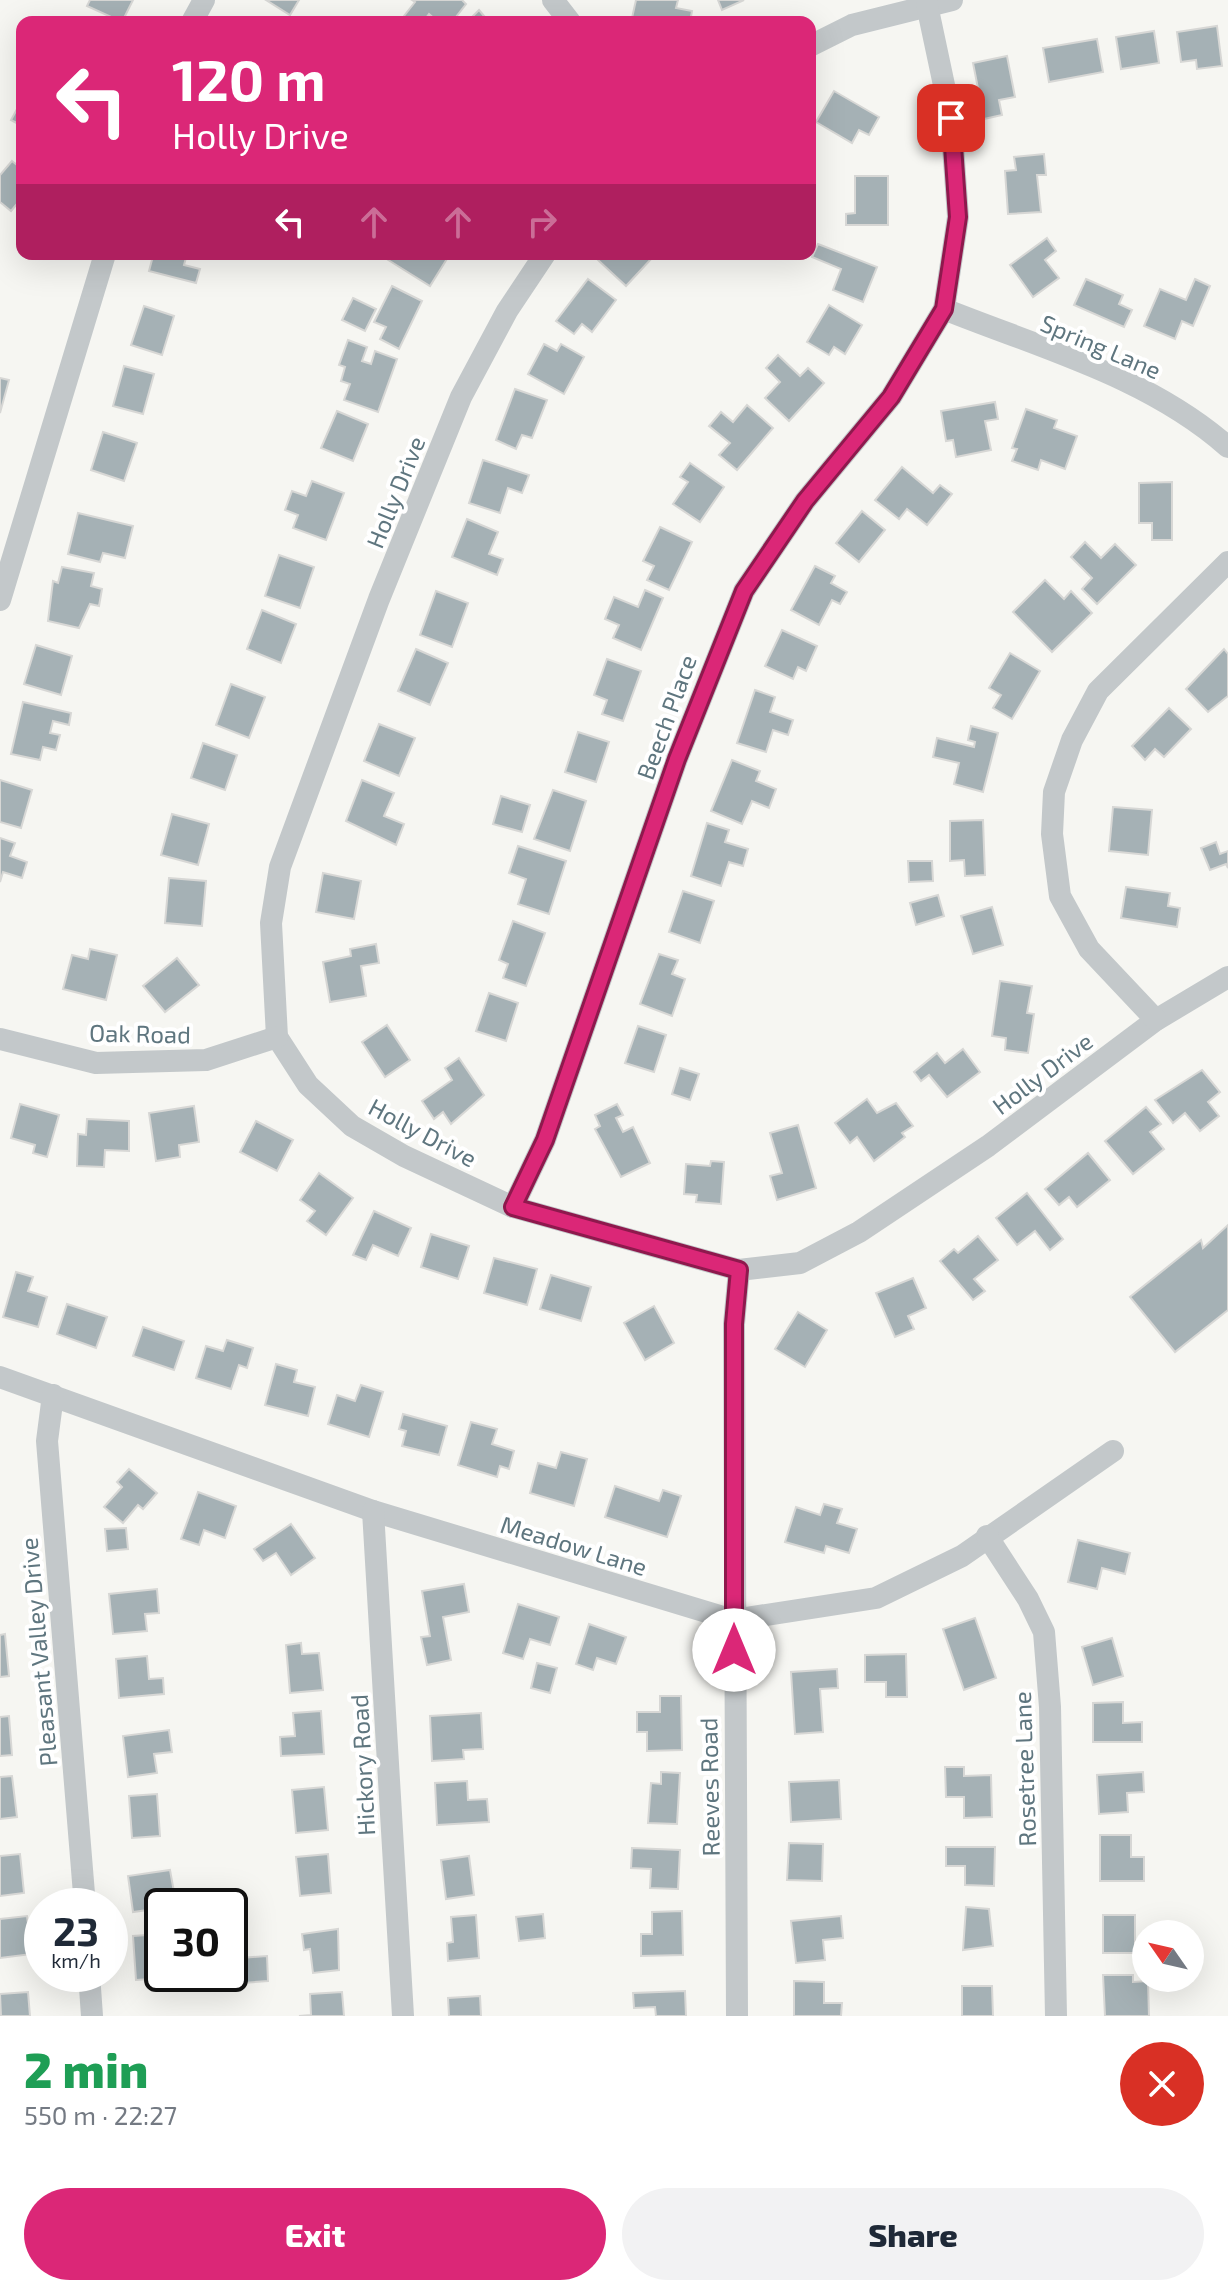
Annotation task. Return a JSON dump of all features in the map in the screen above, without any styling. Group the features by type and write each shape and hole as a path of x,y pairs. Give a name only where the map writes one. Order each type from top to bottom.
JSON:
{"street":[{"path":"553,0 565,16"},
{"path":"816,43 852,25 952,0"},
{"name":"Beech Place","path":"513,1207 545,1140 672,774 744,591 805,501 891,397 944,309 958,217 951,118 927,5"},
{"path":"0,600 103,260"},
{"name":"Holly Drive","path":"541,260 507,311 461,397 307,789 280,867 271,923 277,1037 308,1085 352,1126 404,1156 513,1207 739,1270 800,1263 859,1232 988,1146 1156,1020 1228,977"},
{"name":"Spring Lane","path":"944,309 1142,388 1199,421 1228,447"},
{"path":"1156,1020 1089,949 1060,896 1052,834 1054,792 1072,740 1098,691 1228,562"},
{"name":"Oak Road","path":"0,1039 96,1063 206,1060 277,1037"},
{"name":"Reeves Road","path":"737,2016 733,1620 734,1324 739,1270"},
{"name":"Meadow Lane","path":"0,1377 373,1511 733,1620 876,1598 962,1556 1113,1451"},
{"name":"Pleasant Valley Drive","path":"53,1395 47,1441 84,1888"},
{"name":"Hickory Road","path":"373,1511 403,2016"},
{"name":"Rosetree Lane","path":"987,1536 1028,1599 1044,1632 1050,1707 1056,2016"},
{"path":"90,1992 92,2016"}],"building":[{"path":"90,0 133,0 125,16 109,16 87,6"},
{"path":"266,0 299,0 290,15"},
{"path":"412,0 462,0 466,4 457,16 404,16 415,2"},
{"path":"636,0 678,0 676,8 692,11 691,16 632,16"},
{"path":"718,0 744,0 722,10"},
{"path":"1217,26 1222,66 1197,69 1196,60 1181,62 1177,32"},
{"path":"1154,31 1159,63 1121,69 1116,37"},
{"path":"1097,39 1103,72 1049,82 1043,48"},
{"path":"1007,56 1015,97 999,100 1002,115 984,119 973,63"},
{"path":"834,91 879,117 869,135 859,130 852,143 816,122"},
{"path":"1044,154 1046,175 1037,175 1041,212 1008,214 1005,171 1016,170 1014,157"},
{"path":"12,161 16,164 16,205 11,211 0,202 0,175"},
{"path":"855,176 888,176 888,225 846,225 846,214 855,213"},
{"path":"1047,238 1056,251 1045,260 1059,278 1033,297 1010,265"},
{"path":"818,244 877,267 863,302 833,290 841,269 816,259"},
{"path":"152,260 185,260 184,265 200,269 196,283 149,271"},
{"path":"388,260 446,260 430,286"},
{"path":"598,260 650,260 626,286"},
{"path":"588,279 616,300 592,332 582,324 574,334 556,321"},
{"path":"1086,279 1123,295 1119,304 1132,310 1124,327 1074,305"},
{"path":"1195,279 1210,286 1193,326 1182,321 1175,339 1144,326 1160,289 1186,300"},
{"path":"392,286 422,301 399,349 380,339 386,327 374,322"},
{"path":"353,298 376,309 365,331 342,320"},
{"path":"829,305 862,325 845,354 834,347 829,355 807,342"},
{"path":"144,306 174,316 162,355 131,345"},
{"path":"348,340 367,347 362,361 371,364 375,351 397,359 378,412 344,400 350,384 341,381 345,367 339,365"},
{"path":"544,344 557,351 561,344 584,357 564,394 528,374"},
{"path":"778,355 800,376 808,368 824,383 789,421 765,398 780,382 766,368"},
{"path":"124,366 154,374 143,414 113,406"},
{"path":"0,378 9,380 0,413"},
{"path":"515,389 547,400 532,438 522,435 516,449 496,440"},
{"path":"995,402 998,419 985,421 991,450 956,457 953,440 946,441 941,411"},
{"path":"747,405 773,428 737,470 719,455 730,443 709,426 721,412 733,422"},
{"path":"1026,409 1057,420 1054,428 1077,436 1065,469 1041,460 1038,470 1012,461 1017,449 1012,448"},
{"path":"337,411 368,424 353,461 321,448"},
{"path":"103,432 137,443 124,481 91,470"},
{"path":"483,460 529,475 522,493 508,488 500,513 469,503"},
{"path":"690,463 724,487 700,522 673,504 688,482 680,477"},
{"path":"902,467 933,493 940,485 952,494 927,525 907,509 899,519 875,500"},
{"path":"312,481 344,493 326,540 293,528 298,515 285,510 292,491 306,496"},
{"path":"1172,482 1172,540 1152,540 1152,523 1139,523 1139,483"},
{"path":"862,511 885,530 859,562 836,543"},
{"path":"78,513 133,526 125,558 103,553 100,562 68,554"},
{"path":"467,519 498,532 489,554 503,559 497,575 452,557"},
{"path":"660,527 692,542 669,590 647,580 654,566 643,561"},
{"path":"1085,542 1101,558 1115,544 1136,565 1097,604 1082,589 1092,578 1071,557"},
{"path":"279,555 314,567 300,608 265,596"},
{"path":"815,566 835,576 831,583 847,592 840,604 832,600 819,625 791,610"},
{"path":"62,567 94,573 91,586 102,589 99,606 90,604 79,628 48,621 53,581 58,583"},
{"path":"1045,580 1064,599 1071,591 1092,613 1052,652 1013,612"},
{"path":"645,590 663,598 641,650 613,638 619,625 605,619 614,597 638,607"},
{"path":"436,591 468,603 452,647 420,635"},
{"path":"262,610 296,624 281,663 247,649"},
{"path":"782,630 817,646 806,671 798,667 793,679 765,666"},
{"path":"36,645 72,656 61,695 24,684"},
{"path":"416,649 448,663 430,705 398,691"},
{"path":"1224,649 1228,654 1228,696 1208,712 1186,689"},
{"path":"1010,653 1040,671 1012,719 993,708 1001,695 989,688"},
{"path":"607,659 641,671 623,721 602,714 607,700 594,695"},
{"path":"231,684 265,697 249,738 216,725"},
{"path":"755,690 775,697 770,712 793,720 788,735 773,730 766,752 737,743"},
{"path":"23,702 71,713 69,725 53,721 50,733 60,735 56,750 43,747 40,760 11,754"},
{"path":"1169,708 1191,729 1164,757 1155,749 1145,760 1132,746"},
{"path":"379,724 415,738 399,776 364,761"},
{"path":"971,726 998,733 983,792 954,784 959,763 933,757 937,738 974,747 975,742 968,740"},
{"path":"578,732 609,742 596,782 565,772"},
{"path":"203,743 237,755 225,790 191,778"},
{"path":"732,760 760,771 756,781 776,789 769,808 752,801 742,824 711,811"},
{"path":"0,780 32,790 21,828 0,822"},
{"path":"362,780 394,793 384,816 404,824 396,845 346,821"},
{"path":"553,790 586,801 570,851 534,839"},
{"path":"501,796 530,805 522,832 493,824"},
{"path":"1113,807 1152,810 1148,855 1109,851"},
{"path":"172,814 209,824 198,865 161,855"},
{"path":"983,820 985,875 965,876 964,860 950,861 950,821"},
{"path":"707,823 729,830 725,842 748,849 743,866 729,862 721,886 691,876"},
{"path":"0,838 15,843 10,856 27,862 22,878 3,872 0,882"},
{"path":"1216,842 1220,854 1228,851 1228,868 1226,864 1210,870 1201,848"},
{"path":"518,846 566,861 549,914 518,904 526,879 509,873"},
{"path":"908,861 932,861 933,881 909,882"},
{"path":"323,873 361,881 354,919 316,912"},
{"path":"169,878 206,881 202,926 165,923"},
{"path":"1126,887 1170,893 1168,906 1180,908 1177,927 1121,918"},
{"path":"683,891 714,901 700,943 669,932"},
{"path":"938,895 944,916 916,925 910,903"},
{"path":"992,907 1003,945 973,954 961,916"},
{"path":"513,921 545,933 526,986 503,978 508,964 499,960"},
{"path":"376,944 379,963 361,966 366,996 330,1002 323,962 351,956 350,949"},
{"path":"90,949 117,955 106,1000 63,989 72,955 88,959"},
{"path":"659,954 678,960 672,974 685,979 672,1016 640,1004"},
{"path":"177,958 199,985 165,1012 143,986"},
{"path":"1000,981 1032,986 1027,1013 1034,1014 1028,1053 1005,1050 1006,1038 992,1036"},
{"path":"489,993 518,1003 506,1041 476,1031"},
{"path":"387,1025 410,1060 385,1077 362,1042"},
{"path":"638,1026 666,1035 654,1072 625,1063"},
{"path":"963,1049 980,1072 947,1097 929,1075 921,1081 914,1072 937,1053 945,1063"},
{"path":"459,1058 484,1095 451,1124 443,1112 434,1119 422,1101 452,1080 445,1068"},
{"path":"680,1068 699,1074 690,1100 672,1094"},
{"path":"1202,1070 1220,1092 1208,1102 1219,1116 1200,1131 1185,1113 1173,1123 1155,1100"},
{"path":"867,1099 877,1113 896,1103 913,1126 902,1133 905,1137 874,1161 857,1137 850,1143 835,1123"},
{"path":"20,1104 59,1115 47,1157 33,1153 35,1145 11,1138"},
{"path":"617,1104 623,1115 616,1118 623,1132 633,1127 650,1163 621,1177 595,1129 600,1126 595,1115"},
{"path":"194,1106 199,1142 179,1145 180,1157 156,1161 149,1113"},
{"path":"1146,1107 1161,1124 1150,1132 1164,1149 1133,1174 1105,1141"},
{"path":"87,1119 129,1121 129,1151 105,1150 104,1167 77,1166 78,1134 86,1135"},
{"path":"256,1121 293,1140 277,1171 240,1152"},
{"path":"798,1125 816,1188 777,1200 770,1176 782,1173 770,1133"},
{"path":"1088,1153 1110,1180 1077,1207 1069,1197 1059,1205 1045,1189"},
{"path":"711,1161 724,1162 721,1204 696,1202 697,1195 684,1194 686,1164 710,1166"},
{"path":"319,1173 353,1198 326,1235 307,1221 315,1211 300,1200"},
{"path":"1027,1193 1063,1239 1050,1250 1035,1231 1017,1245 996,1218"},
{"path":"374,1211 411,1228 398,1256 373,1245 366,1260 353,1255"},
{"path":"1228,1225 1228,1310 1175,1352 1130,1297 1201,1240 1203,1248"},
{"path":"431,1234 469,1246 458,1279 421,1267"},
{"path":"978,1236 998,1260 974,1279 985,1291 973,1300 940,1261 954,1249 958,1253"},
{"path":"494,1258 537,1269 527,1305 484,1293"},
{"path":"16,1272 33,1277 28,1291 47,1297 38,1327 3,1317"},
{"path":"551,1275 591,1287 581,1321 540,1309"},
{"path":"913,1278 926,1308 908,1316 914,1329 895,1337 876,1293"},
{"path":"67,1304 107,1317 96,1348 57,1334"},
{"path":"654,1306 674,1343 645,1360 624,1323"},
{"path":"798,1312 827,1330 805,1367 775,1349"},
{"path":"143,1327 184,1341 174,1370 133,1356"},
{"path":"227,1340 253,1348 247,1368 239,1365 231,1389 196,1378 206,1346 223,1351"},
{"path":"276,1364 297,1370 294,1382 315,1387 308,1416 265,1405"},
{"path":"361,1385 383,1392 369,1437 328,1424 337,1395 355,1401"},
{"path":"403,1414 447,1426 439,1455 402,1446 406,1431 399,1429"},
{"path":"471,1422 497,1429 492,1444 514,1451 509,1469 500,1466 497,1477 458,1465"},
{"path":"561,1452 587,1459 574,1506 530,1493 538,1463 556,1468"},
{"path":"129,1469 157,1493 143,1509 138,1505 123,1523 104,1507 122,1487 117,1482"},
{"path":"615,1486 659,1501 663,1490 681,1496 667,1537 605,1517"},
{"path":"198,1492 236,1506 225,1538 204,1530 199,1545 181,1539"},
{"path":"824,1504 842,1509 837,1523 857,1529 849,1553 826,1546 824,1553 785,1542 796,1507 820,1515"},
{"path":"291,1524 315,1558 291,1575 276,1553 263,1561 254,1549"},
{"path":"126,1528 128,1549 107,1551 105,1529"},
{"path":"1078,1540 1130,1553 1125,1574 1102,1568 1097,1589 1068,1582"},
{"path":"464,1584 469,1612 443,1617 451,1660 427,1665 421,1637 430,1636 422,1591"},
{"path":"157,1589 159,1613 145,1614 147,1631 113,1634 109,1594"},
{"path":"518,1604 559,1617 550,1645 530,1639 523,1659 503,1653"},
{"path":"975,1618 996,1678 964,1690 943,1629"},
{"path":"589,1624 626,1637 616,1664 597,1658 593,1670 576,1664"},
{"path":"5,1634 9,1676 0,1677 0,1635"},
{"path":"1112,1638 1123,1676 1093,1685 1082,1647"},
{"path":"301,1643 302,1654 319,1653 323,1690 290,1693 286,1645"},
{"path":"906,1654 907,1697 886,1697 886,1682 865,1682 865,1655"},
{"path":"147,1656 149,1679 163,1678 164,1694 119,1698 116,1659"},
{"path":"537,1663 557,1668 550,1693 531,1688"},
{"path":"837,1669 838,1688 820,1689 823,1732 795,1734 791,1672"},
{"path":"660,1696 681,1696 682,1750 647,1751 647,1732 637,1732 637,1712 660,1712"},
{"path":"1123,1702 1123,1723 1142,1722 1142,1742 1093,1742 1093,1703"},
{"path":"321,1711 324,1754 281,1756 280,1737 295,1736 293,1713"},
{"path":"481,1713 483,1749 463,1750 464,1759 432,1761 430,1716"},
{"path":"9,1716 12,1755 0,1756 0,1717"},
{"path":"169,1730 172,1752 154,1754 157,1773 128,1777 123,1736"},
{"path":"945,1767 964,1767 964,1776 991,1775 992,1817 964,1818 964,1797 946,1797"},
{"path":"661,1772 680,1773 677,1824 648,1823 651,1783 661,1784"},
{"path":"1143,1772 1144,1792 1127,1793 1128,1812 1099,1814 1097,1775"},
{"path":"12,1776 17,1817 0,1819 0,1777"},
{"path":"839,1780 841,1819 791,1822 789,1782"},
{"path":"467,1781 468,1800 487,1799 489,1822 437,1825 435,1783"},
{"path":"324,1787 328,1830 296,1833 292,1790"},
{"path":"157,1794 160,1836 132,1838 129,1796"},
{"path":"1100,1835 1131,1835 1131,1857 1144,1857 1144,1881 1100,1881"},
{"path":"789,1843 823,1844 822,1881 787,1880"},
{"path":"946,1847 995,1847 994,1886 965,1885 965,1866 946,1866"},
{"path":"632,1848 680,1850 678,1889 650,1888 651,1869 631,1868"},
{"path":"20,1854 24,1893 0,1896 0,1856"},
{"path":"328,1854 331,1893 300,1896 296,1857"},
{"path":"469,1856 474,1895 446,1899 441,1860"},
{"path":"170,1870 173,1888 144,1888 144,1910 133,1912 128,1876"},
{"path":"966,1907 989,1909 993,1946 963,1950"},
{"path":"682,1911 683,1955 641,1956 641,1934 652,1934 652,1912"},
{"path":"543,1914 545,1938 519,1941 516,1917"},
{"path":"476,1915 479,1958 448,1961 447,1943 453,1942 451,1917"},
{"path":"1103,1915 1135,1915 1135,1920 1132,1920 1132,1953 1103,1953"},
{"path":"24,1916 24,1955 0,1958 0,1919"},
{"path":"841,1916 843,1938 823,1940 825,1960 796,1963 791,1921"},
{"path":"338,1929 339,1970 313,1973 310,1949 304,1950 302,1934"},
{"path":"144,1935 144,1979 136,1980 133,1936"},
{"path":"267,1956 268,1981 248,1983 248,1957"},
{"path":"1103,1975 1132,1975 1132,1992 1148,1992 1149,2016 1105,2016"},
{"path":"794,1981 824,1982 824,2003 842,2003 841,2016 794,2016"},
{"path":"962,1986 992,1986 993,2016 962,2016"},
{"path":"685,1991 686,2016 656,2016 655,2007 634,2008 633,1993"},
{"path":"28,1992 30,2016 1,2016 0,1994"},
{"path":"342,1992 344,2016 299,2016 311,2015 310,1994"},
{"path":"480,1996 481,2016 449,2016 448,1998"}],"route":[{"path":"734,1650 734,1324 739,1270 513,1207 545,1140 677,759 714,659 744,591 805,501 891,397 944,309 953,269 958,217 951,118"}]}
